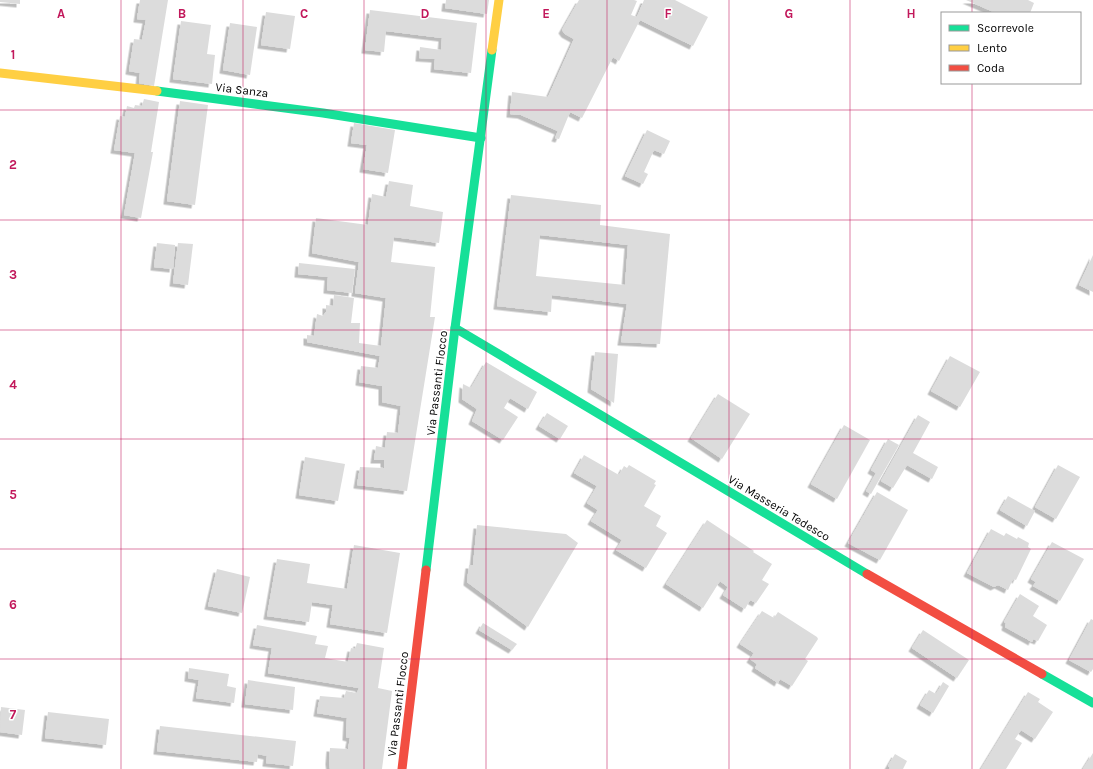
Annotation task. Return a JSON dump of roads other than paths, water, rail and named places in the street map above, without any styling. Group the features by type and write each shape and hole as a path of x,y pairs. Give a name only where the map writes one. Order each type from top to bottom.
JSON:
{"street":[{"name":"Via Passanti Flocco","path":"402,769 456,328 499,0"},
{"name":"Via Sanza","path":"0,73 315,112 481,138"},
{"name":"Via Masseria Tedesco","path":"456,328 880,582 1093,704"}]}
